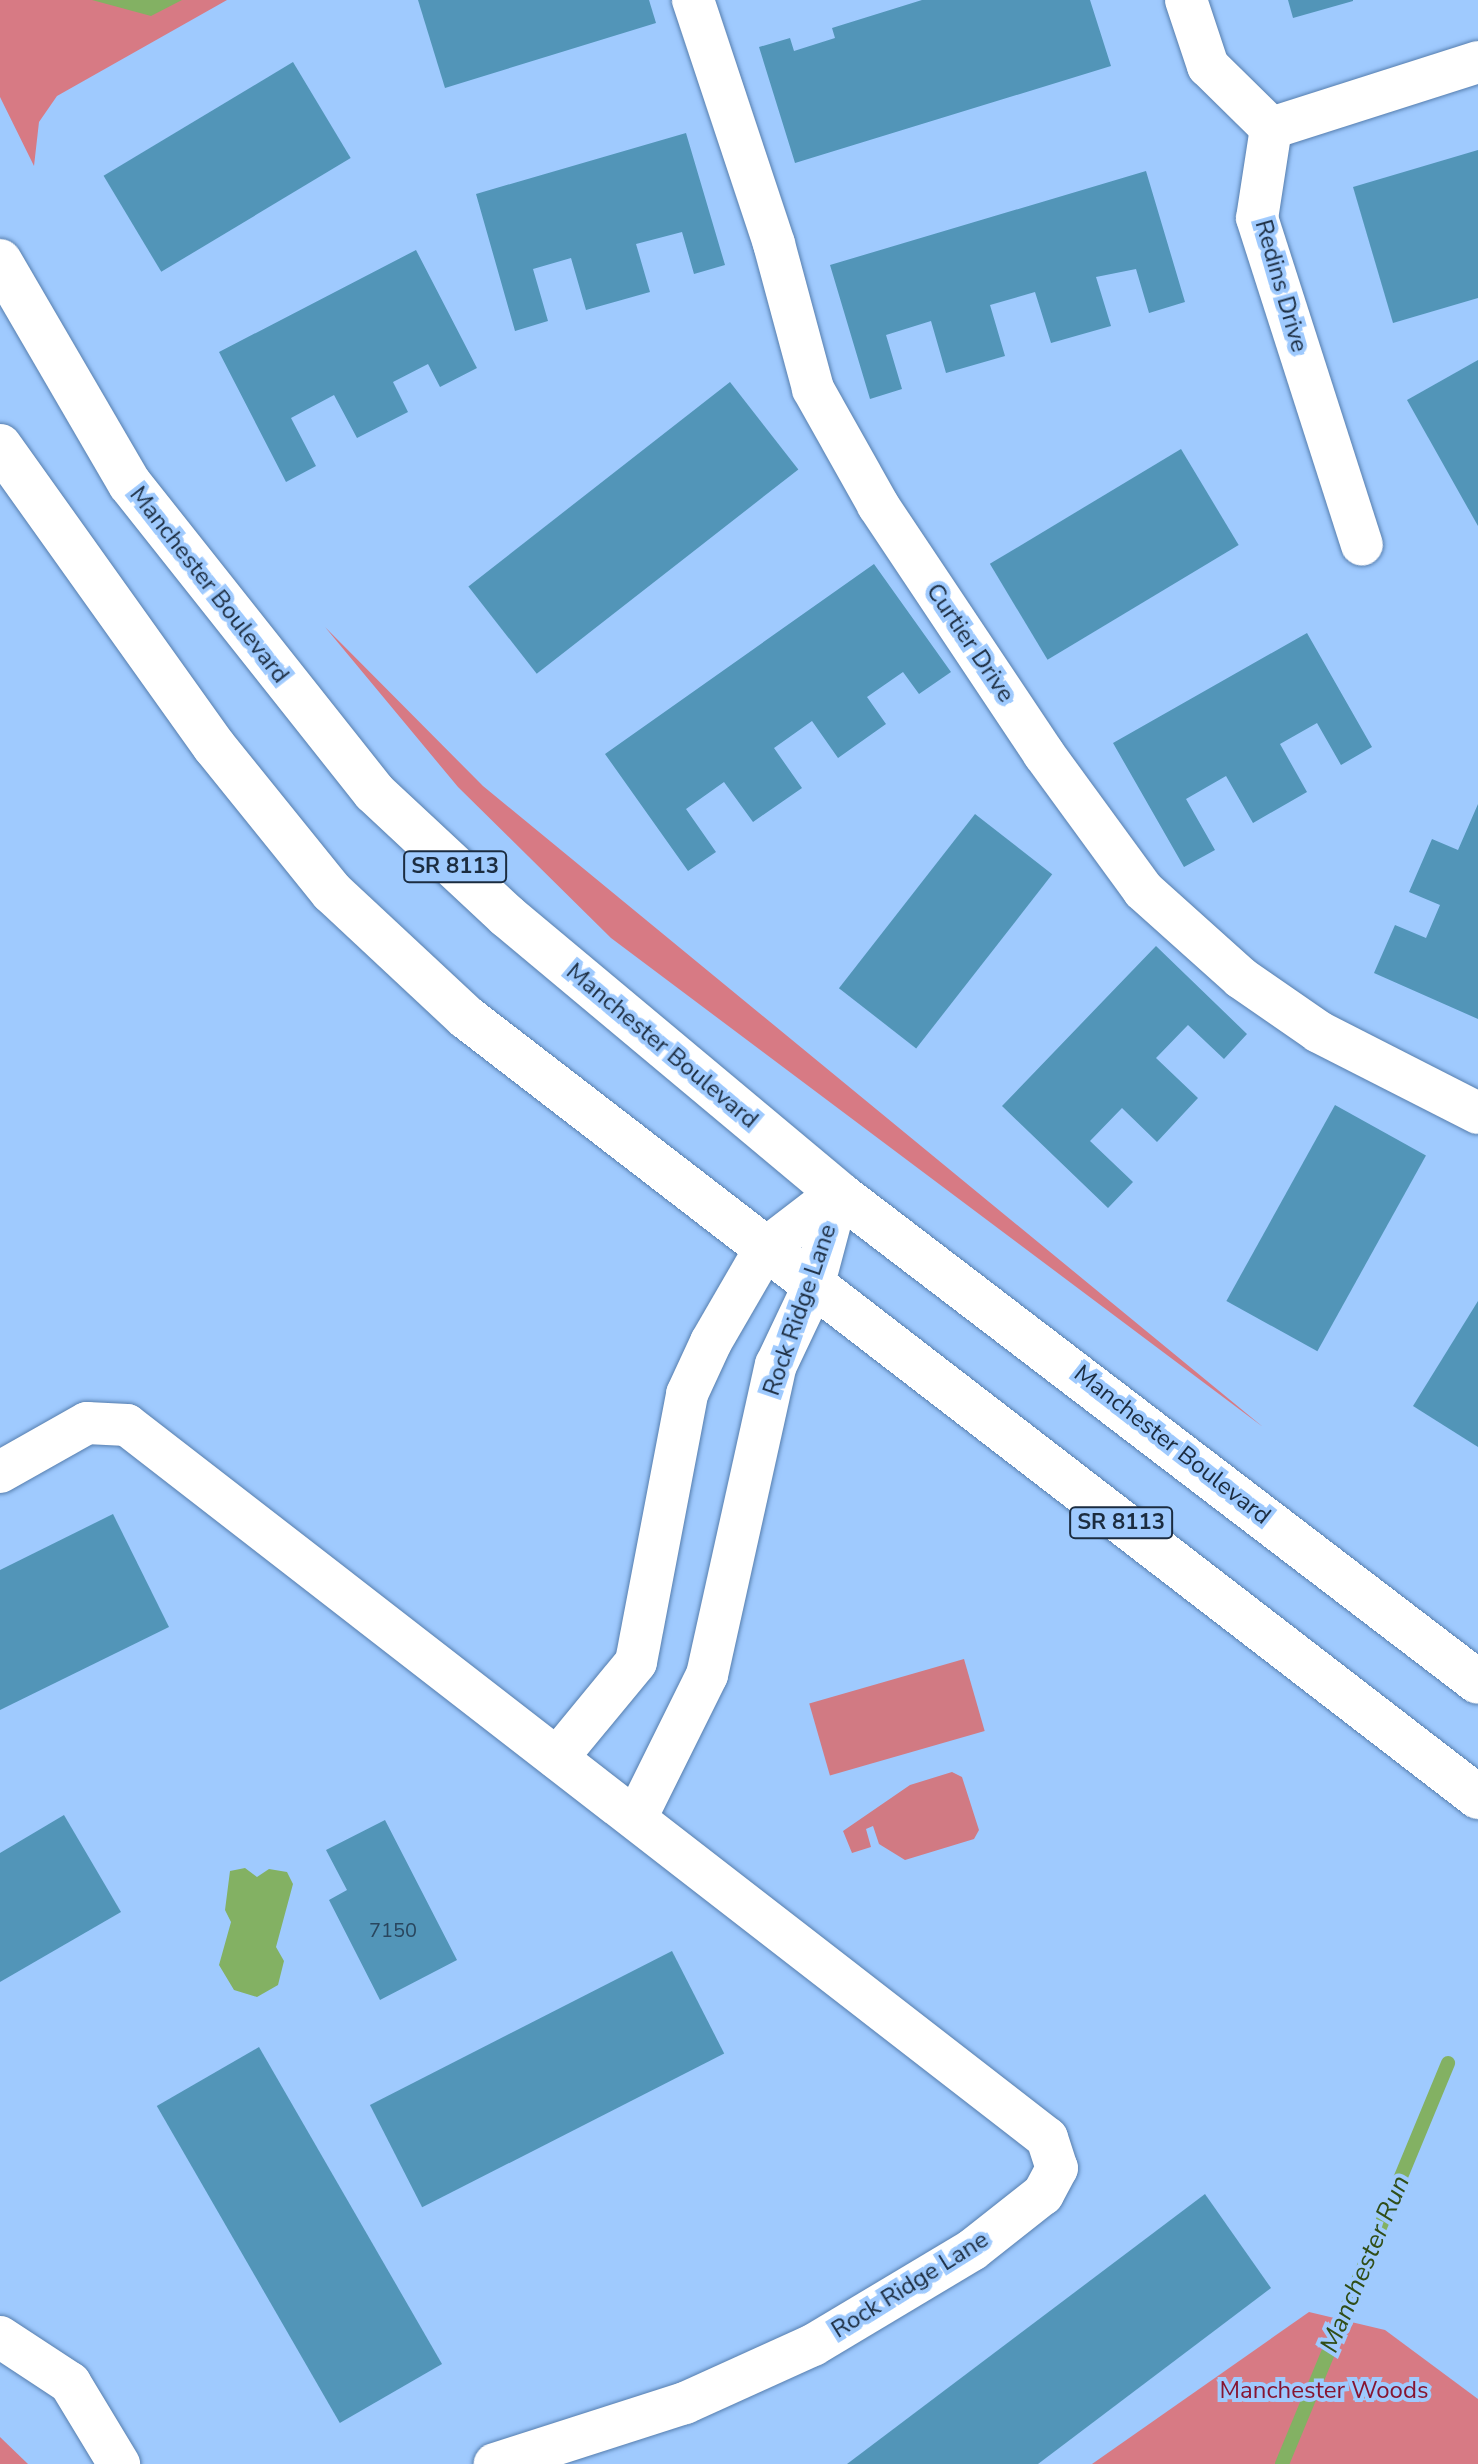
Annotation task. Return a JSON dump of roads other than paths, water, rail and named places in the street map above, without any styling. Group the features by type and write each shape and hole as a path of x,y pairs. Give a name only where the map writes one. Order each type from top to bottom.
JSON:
{"main road":[{"name":"Manchester Boulevard","path":"0,261 130,484 374,792 507,916 838,1193 1478,1682"},
{"name":"SR 8113","path":"0,446 214,746 332,892 466,1017 1478,1797"}],"street":[{"name":"Curtier Drive","path":"693,0 813,389 878,505 1044,754 1143,890 1241,978 1319,1032 1478,1113"},
{"path":"1186,0 1208,66 1271,128 1478,62"},
{"name":"Redins Drive","path":"1271,128 1257,218 1362,545"},
{"name":"Rock Ridge Lane","path":"557,1758 636,1662 687,1394 765,1249 838,1193"},
{"name":"Rock Ridge Lane","path":"636,1818 707,1675 776,1365 813,1287 838,1193"},
{"name":"Rock Ridge Lane","path":"0,1472 87,1423 127,1425 1047,2138 1057,2168 1043,2194 972,2250 813,2345 685,2403 495,2464"},
{"path":"0,2337 70,2383 119,2464"}],"waterway":[{"name":"Manchester Run","path":"1282,2464 1448,2063"}],"park label":[{"name":"Manchester Woods","path":"1324,2391"}]}
